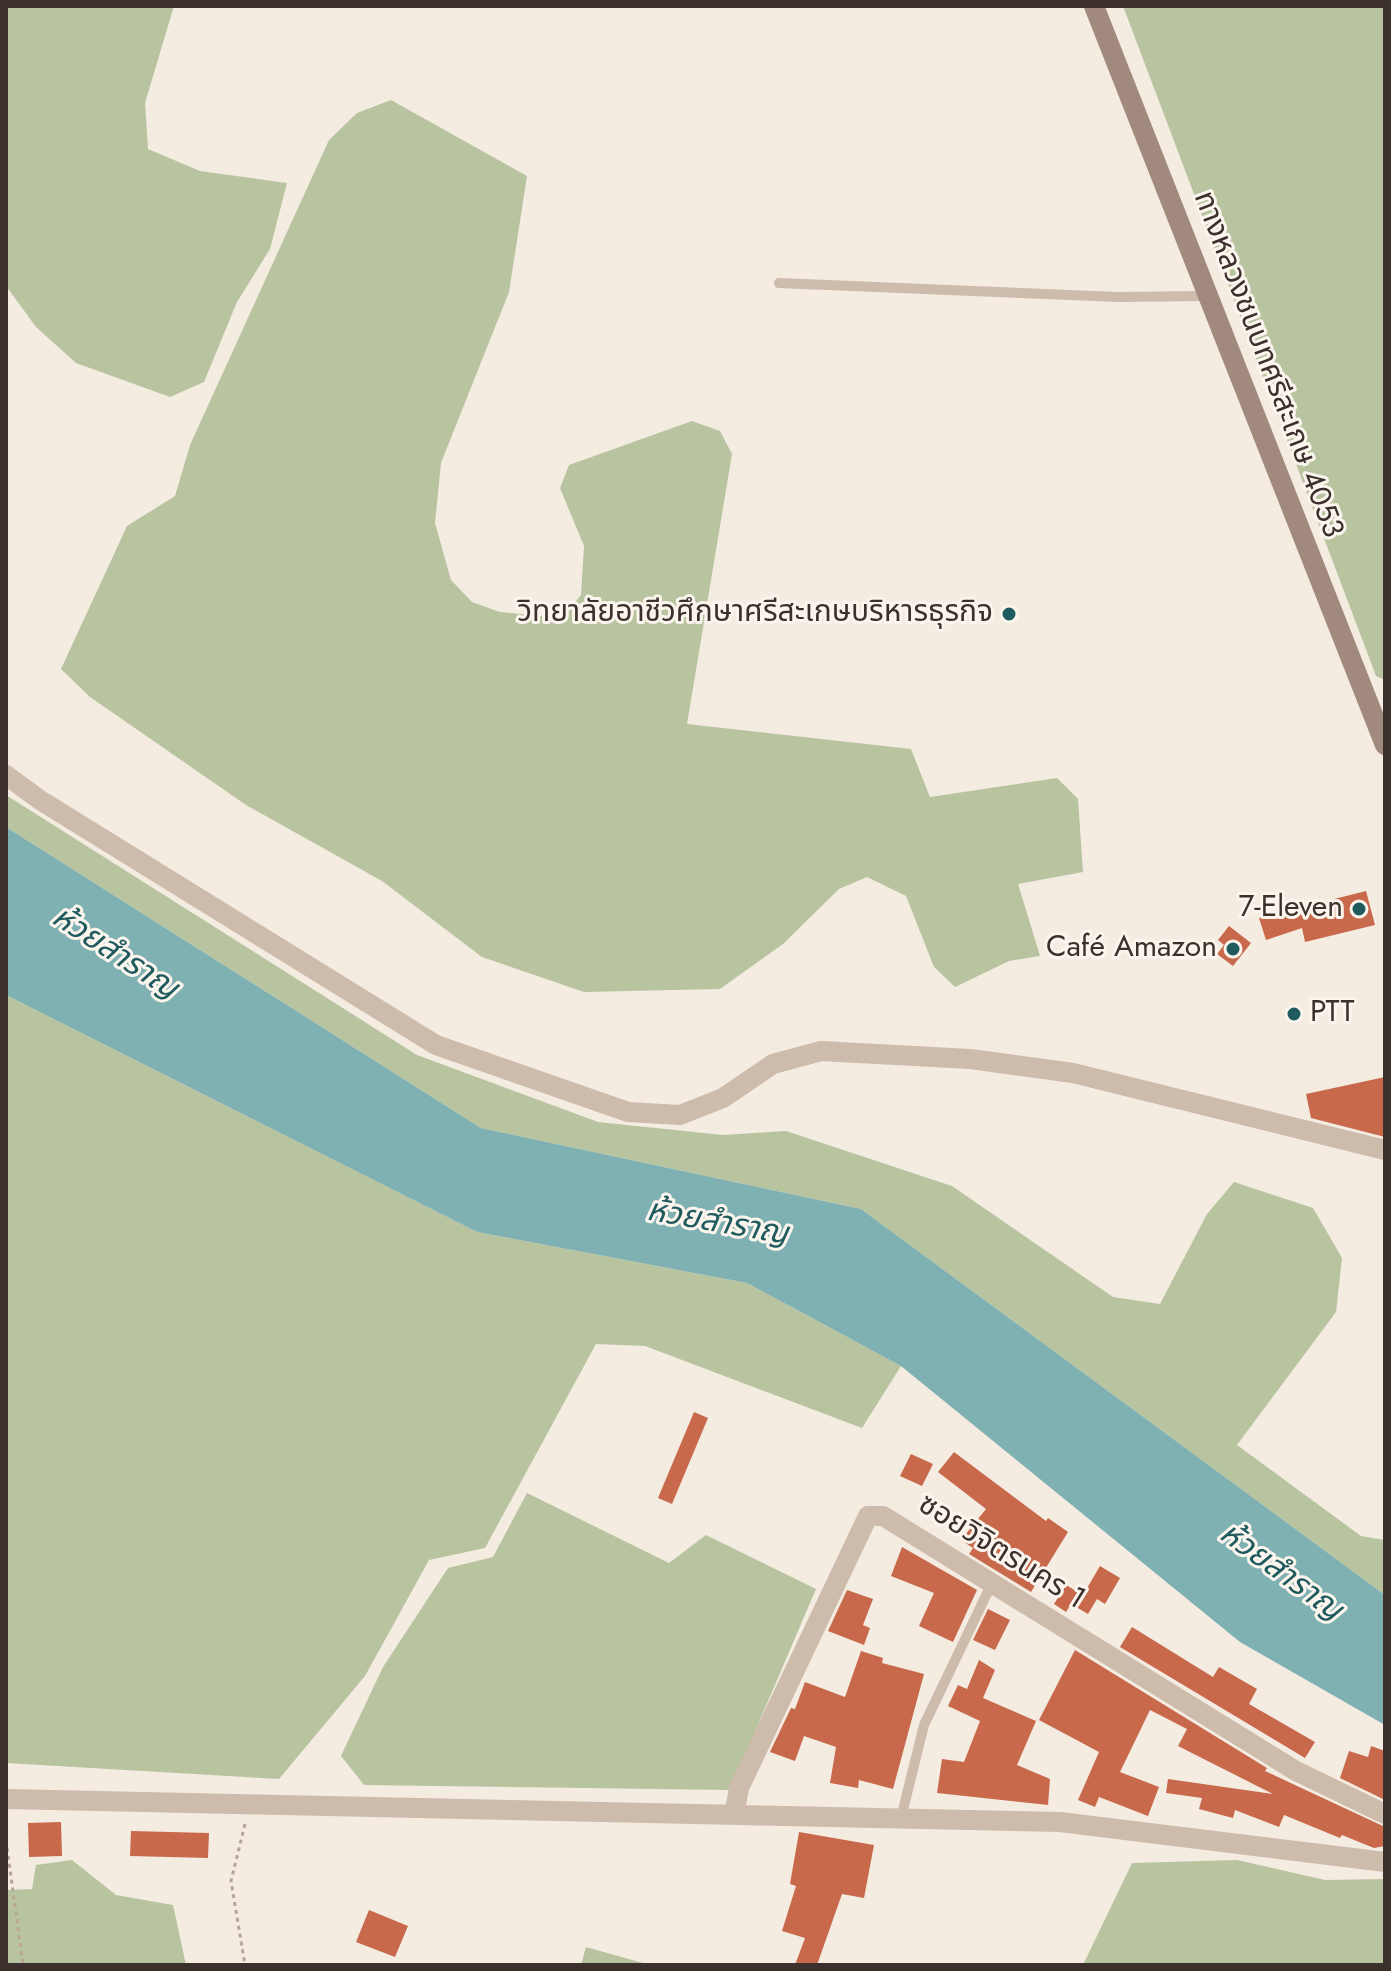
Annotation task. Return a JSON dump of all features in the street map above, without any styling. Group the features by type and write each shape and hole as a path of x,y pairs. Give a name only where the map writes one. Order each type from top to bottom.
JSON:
{"street":[{"name":"ทางหลวงชนบทศรีสะเกษ 4053","path":"1094,6 1385,745"},
{"path":"6,775 40,800 436,1045 628,1112 680,1115 723,1098 773,1064 821,1051 940,1057 1073,1073 1385,1150"},
{"name":"ซอยวิจิตรนคร 1","path":"734,1815 739,1788 868,1516 883,1516 1296,1771 1385,1814"},
{"path":"6,1799 1060,1822 1385,1862"}],"lane":[{"path":"779,283 1118,297 1207,296"},
{"path":"901,1818 924,1725 992,1583"}],"path":[{"path":"245,1965 231,1881 249,1804"},
{"path":"6,1840 23,1965"}],"green space":[{"path":"6,6 174,6 145,103 148,149 200,171 287,183 270,249 237,302 204,382 170,397 76,363 36,327 6,286"},
{"path":"1123,6 1385,6 1385,680 1376,676"},
{"path":"391,100 527,176 509,292 441,463 435,523 451,580 472,602 500,612 562,618 581,595 584,546 560,488 569,465 692,421 720,431 732,454 687,724 911,749 930,797 1057,778 1078,799 1083,872 1018,884 1040,956 1009,961 955,987 934,967 906,896 867,877 839,889 783,944 720,989 584,992 482,957 382,881 246,805 90,697 61,669 127,526 175,496 190,445 329,140 357,113"},
{"path":"6,795 417,1055 598,1122 723,1135 786,1131 952,1186 1113,1297 1160,1304 1207,1214 1234,1182 1313,1208 1342,1258 1336,1312 1237,1445 1361,1536 1385,1540 1385,1595 861,1209 481,1128 6,827"},
{"path":"6,995 477,1232 747,1283 901,1366 862,1428 645,1346 596,1344 485,1548 429,1560 365,1676 279,1779 6,1763"},
{"path":"527,1493 669,1563 706,1535 816,1589 730,1790 364,1785 341,1756 383,1667 448,1568 493,1557"},
{"path":"72,1860 116,1895 173,1905 186,1965 6,1965 6,1890 32,1889 36,1865"},
{"path":"1237,1860 1325,1880 1385,1879 1385,1965 1083,1965 1132,1863"},
{"path":"586,1947 650,1965 581,1965"}],"water":[{"name":"ห้วยสำราญ","path":"6,827 481,1128 861,1209 1385,1595 1385,1725 1240,1642 901,1366 747,1283 477,1232 6,995"}],"building":[{"path":"1366,891 1375,925 1305,942 1302,928 1266,940 1259,918"},
{"name":"Café Amazon","path":"1229,926 1251,943 1233,966 1217,954 1224,945 1218,940"},
{"path":"1385,1077 1385,1137 1311,1118 1306,1094"},
{"path":"694,1412 708,1418 672,1504 658,1498"},
{"path":"954,1452 1046,1521 1048,1518 1068,1532 1031,1592 969,1554 973,1548 961,1540 986,1509 938,1472"},
{"path":"911,1454 933,1464 922,1486 900,1476"},
{"path":"902,1547 977,1590 953,1642 919,1626 934,1593 891,1576"},
{"path":"1100,1566 1120,1578 1105,1604 1097,1599 1088,1614 1071,1604 1066,1612 1054,1604 1066,1585 1083,1595"},
{"path":"847,1590 873,1599 863,1625 870,1628 864,1645 828,1631"},
{"path":"988,1609 1010,1620 995,1650 973,1640"},
{"path":"1132,1627 1213,1677 1219,1667 1257,1689 1249,1704 1315,1742 1305,1758 1120,1647"},
{"path":"1075,1650 1267,1768 1265,1771 1385,1827 1385,1846 1374,1848 1342,1835 1340,1838 1284,1815 1279,1827 1235,1810 1233,1818 1199,1809 1202,1798 1166,1793 1168,1779 1273,1794 1178,1746 1187,1729 1150,1710 1120,1772 1159,1787 1148,1816 1099,1797 1095,1807 1078,1800 1099,1752 1039,1720"},
{"path":"861,1651 883,1658 882,1663 924,1674 893,1789 859,1780 858,1788 830,1783 836,1747 804,1736 795,1761 770,1752 791,1708 795,1709 805,1682 845,1697"},
{"path":"979,1660 995,1670 983,1698 1036,1721 1017,1765 1050,1779 1048,1805 937,1793 942,1759 964,1762 980,1721 948,1706 958,1685 967,1689"},
{"path":"1371,1746 1385,1751 1385,1800 1340,1778 1349,1751 1368,1757"},
{"path":"61,1822 62,1856 29,1857 28,1823"},
{"path":"131,1831 209,1833 208,1858 130,1856"},
{"path":"799,1832 874,1845 864,1898 842,1894 817,1965 795,1965 805,1938 782,1931 796,1886 790,1884"},
{"path":"369,1910 408,1926 395,1957 356,1942"}],"place":[{"name":"วิทยาลัยอาชีวศึกษาศรีสะเกษบริหารธุรกิจ","path":"1009,614"},
{"name":"7-Eleven","path":"1359,909"},
{"name":"Café Amazon","path":"1233,949"},
{"name":"PTT","path":"1294,1014"}]}
